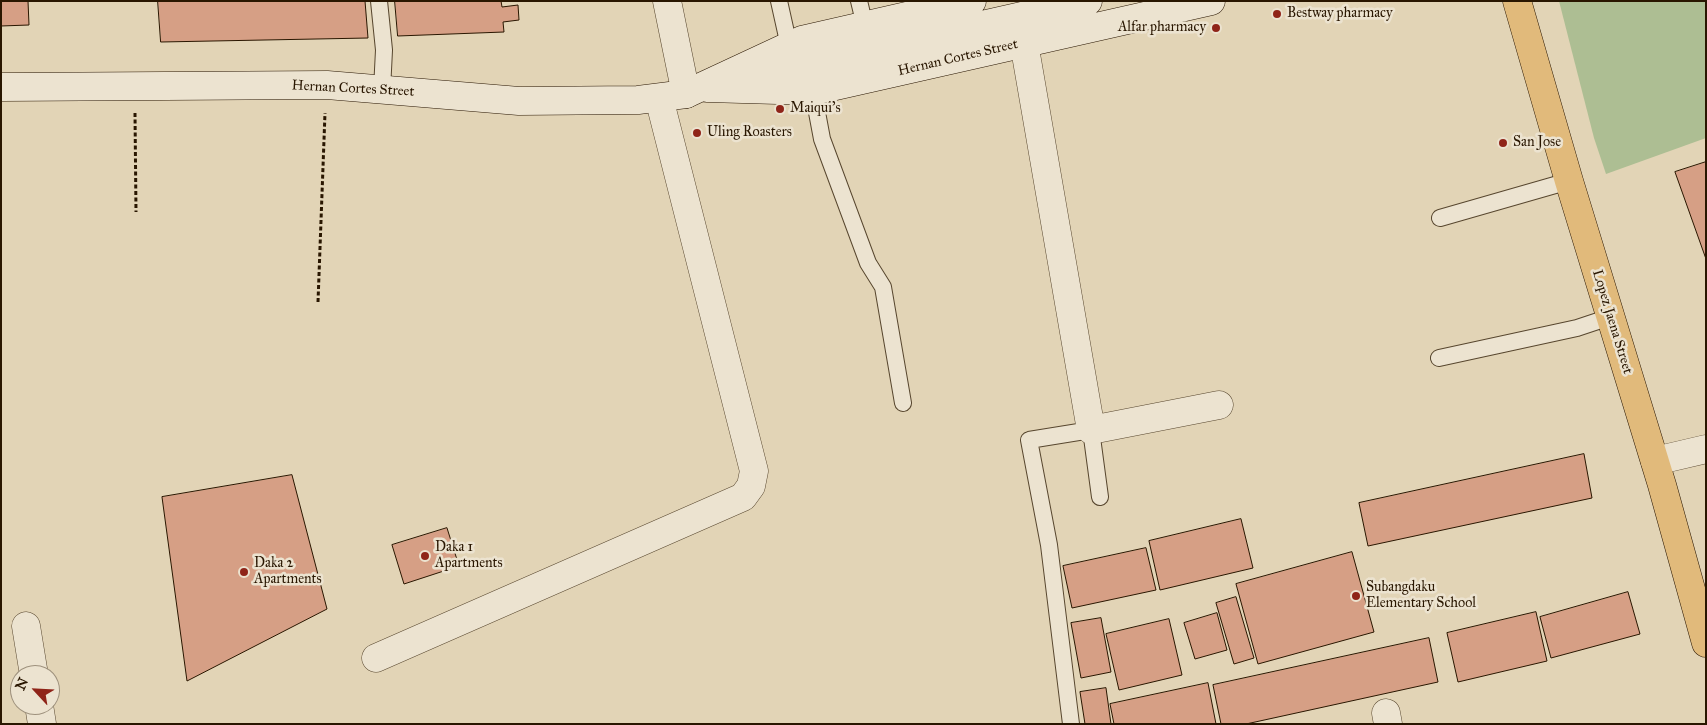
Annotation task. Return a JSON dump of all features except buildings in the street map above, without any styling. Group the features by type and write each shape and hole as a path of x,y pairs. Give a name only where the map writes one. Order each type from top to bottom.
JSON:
{"main road":[{"path":"667,1 694,91"},
{"name":"Hernan Cortes Street","path":"803,67 802,40 862,14 972,1"},
{"name":"Hernan Cortes Street","path":"1,87 327,85 519,101 659,98 803,67 1088,1"},
{"name":"Hernan Cortes Street","path":"694,91 803,67 1024,43 1210,1"},
{"name":"Lopez Jaena Street","path":"1517,1 1569,181 1655,461 1706,643"},
{"path":"1024,43 1092,430 1218,406"},
{"path":"376,658 743,497 751,486 754,471 659,98"},
{"path":"1655,461 1706,449"},
{"path":"26,626 32,665"}],"lane":[{"path":"379,1 384,50 382,90"},
{"path":"779,1 803,67 822,139 868,263 883,287 903,403"},
{"path":"1440,218 1569,181"},
{"path":"1438,358 1577,328 1610,317"},
{"path":"1071,724 1049,545 1029,440 1092,430 1100,497"}],"path":[{"path":"134,85 136,212"},
{"path":"318,302 322,142 327,85"}],"green space":[{"path":"1559,1 1706,1 1706,138 1606,174 1594,138"}],"place":[{"name":"Bestway pharmacy","path":"1277,14"},
{"name":"Alfar pharmacy","path":"1216,28"},
{"name":"Maiqui's","path":"780,109"},
{"name":"Uling Roasters","path":"697,133"},
{"name":"San Jose","path":"1503,143"},
{"name":"Daka 1 Apartments","path":"425,556"},
{"name":"Daka 2 Apartments","path":"244,572"},
{"name":"Subangdaku Elementary School","path":"1356,596"}]}
